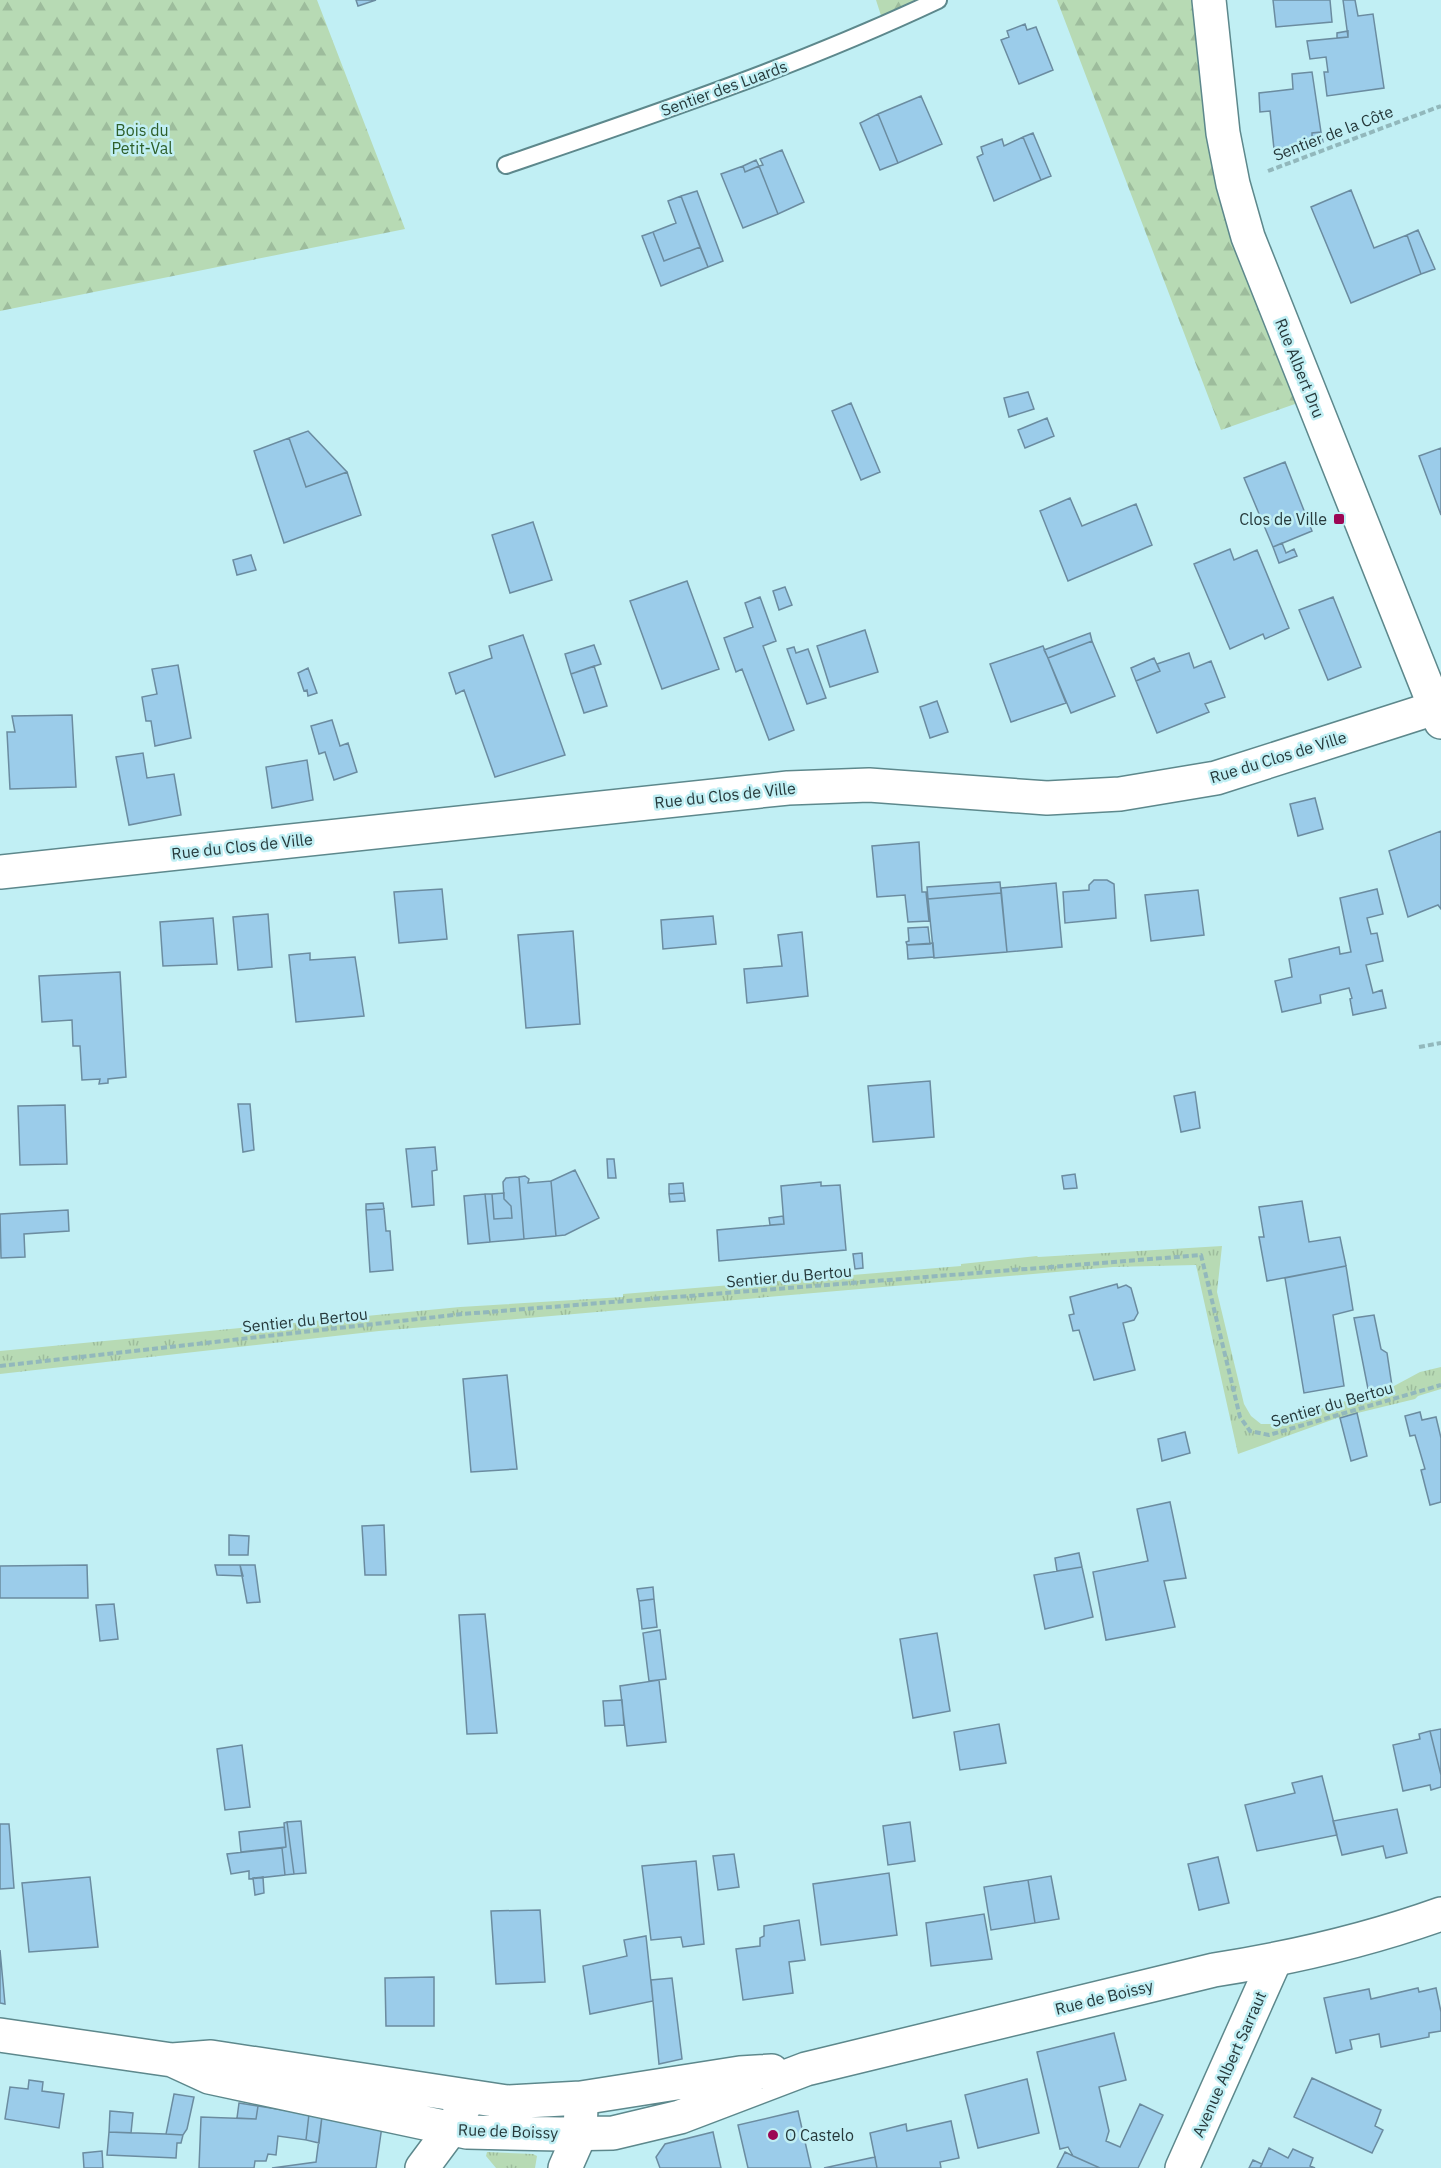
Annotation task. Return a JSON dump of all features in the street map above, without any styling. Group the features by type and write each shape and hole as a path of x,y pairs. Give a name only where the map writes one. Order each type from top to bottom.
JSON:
{"street":[{"name":"Rue Albert Dru","path":"1209,0 1223,133 1233,184 1248,237 1439,712"},
{"name":"Rue du Clos de Ville","path":"0,872 788,788 868,785 1047,798 1120,794 1216,778 1439,712"},
{"name":"Rue de Boissy","path":"172,2060 208,2077 452,2129 479,2133 613,2133 680,2117 806,2069 1214,1970 1275,1960 1401,1928 1441,1914"},
{"name":"Rue de Boissy","path":"1401,1928 1441,1924"},
{"name":"Avenue Albert Sarraut","path":"1182,2168 1275,1960"},
{"name":"Rue de Boissy","path":"0,2035 172,2060 211,2057 507,2102 581,2098 740,2073 806,2069"},
{"path":"422,2168 452,2129 469,2097"},
{"path":"565,2168 580,2134 581,2098"}],"lane":[{"name":"Sentier des Luards","path":"506,165 700,98 848,42 938,0"}],"path":[{"name":"Sentier de la Côte","path":"1233,184 1441,106"},
{"path":"1419,1047 1441,1043"},
{"name":"Sentier du Bertou","path":"0,1366 463,1314 1201,1255 1240,1417 1250,1431 1269,1435 1441,1385"}],"green space":[{"name":"Bois du Petit-Val","path":"0,0 317,0 405,229 0,311"},
{"path":"876,0 938,0 884,25"},
{"path":"1057,0 1209,0 1223,133 1312,398 1221,430"},
{"path":"1222,1246 1217,1292 1244,1404 1251,1416 1261,1424 1271,1424 1394,1386 1420,1372 1441,1367 1441,1389 1415,1399 1337,1418 1238,1454 1196,1265 1113,1267 379,1331 0,1374 0,1351 460,1307 623,1297 623,1294 961,1266 961,1264 1037,1256"},
{"path":"487,2152 533,2154 537,2156 535,2168 496,2168 486,2156"}],"building":[{"path":"356,0 376,0 358,6"},
{"path":"1273,0 1330,0 1332,22 1276,27"},
{"path":"1343,0 1355,0 1358,16 1373,14 1384,88 1327,96 1324,72 1328,72 1326,57 1310,59 1307,41 1348,37"},
{"path":"1025,24 1027,30 1036,27 1053,70 1019,84 1001,40 1009,37 1007,31"},
{"path":"1348,31 1348,37 1337,38 1337,33"},
{"path":"1312,72 1321,132 1312,133 1312,143 1300,143 1300,147 1274,149 1270,111 1260,112 1259,93 1293,89 1292,74"},
{"path":"921,96 942,144 898,163 878,114"},
{"path":"878,114 898,163 880,170 860,123"},
{"path":"1321,132 1323,142 1301,151 1300,143 1312,143 1312,133"},
{"path":"1033,133 1051,176 1041,180 1023,137"},
{"path":"1023,137 1041,180 994,201 977,157 983,154 981,147 1002,139 1004,146"},
{"path":"782,150 804,202 778,214 759,166 763,165 760,159"},
{"path":"756,160 759,166 745,172 743,166"},
{"path":"743,166 745,172 759,166 778,214 743,228 721,174"},
{"path":"1351,190 1374,248 1407,235 1421,274 1351,303 1311,207"},
{"path":"697,191 723,261 708,267 681,196"},
{"path":"681,196 700,247 664,261 653,232 676,223 668,201"},
{"path":"1418,230 1435,269 1421,274 1407,235"},
{"path":"653,232 664,261 700,247 708,267 661,286 642,236"},
{"path":"1028,392 1034,409 1009,417 1004,398"},
{"path":"851,403 880,472 861,480 832,411"},
{"path":"1047,418 1054,436 1025,448 1018,430"},
{"path":"308,431 347,472 306,487 289,438"},
{"path":"289,438 306,487 347,472 361,515 284,543 254,451"},
{"path":"1441,448 1441,515 1419,456"},
{"path":"1285,462 1312,531 1273,547 1244,478"},
{"path":"1070,498 1082,526 1136,504 1152,545 1068,581 1040,511"},
{"path":"533,522 552,580 510,593 492,535"},
{"path":"1282,543 1286,553 1294,549 1297,556 1279,563 1273,547"},
{"path":"1230,549 1234,560 1257,550 1289,628 1265,639 1263,634 1230,649 1194,564"},
{"path":"251,555 256,570 237,575 233,560"},
{"path":"687,581 719,669 662,689 630,601"},
{"path":"785,587 792,605 779,610 773,591"},
{"path":"760,597 776,641 763,646 794,730 769,740 742,669 736,672 724,638 753,627 745,603"},
{"path":"1333,597 1361,667 1328,680 1299,610"},
{"path":"865,630 878,672 830,687 817,646"},
{"path":"1090,633 1092,641 1048,658 1044,650"},
{"path":"523,635 565,755 495,777 464,690 456,694 449,673 492,658 489,646"},
{"path":"1092,641 1115,696 1071,713 1048,658"},
{"path":"594,645 601,664 571,674 565,654"},
{"path":"1043,646 1066,703 1011,722 990,664"},
{"path":"794,647 796,653 808,649 826,698 807,704 787,649"},
{"path":"1189,653 1194,668 1211,661 1225,697 1205,704 1209,712 1157,733 1136,681 1160,671 1157,664"},
{"path":"1154,658 1160,671 1136,681 1131,668"},
{"path":"178,665 191,738 155,746 151,721 146,721 142,697 157,694 152,669"},
{"path":"594,666 607,706 584,713 571,674"},
{"path":"308,668 317,693 308,696 298,673"},
{"path":"937,701 948,732 930,738 920,707"},
{"path":"72,715 76,787 10,789 7,732 15,732 12,716"},
{"path":"332,720 340,746 348,743 357,772 334,780 325,752 319,754 311,726"},
{"path":"143,753 147,778 174,774 181,815 129,825 116,757"},
{"path":"307,760 313,800 272,808 266,767"},
{"path":"1315,798 1323,829 1298,836 1290,804"},
{"path":"1441,831 1441,909 1438,905 1408,917 1389,851"},
{"path":"919,842 922,892 926,892 929,921 908,922 905,895 877,897 872,846"},
{"path":"1094,880 1107,880 1114,884 1116,918 1065,923 1063,892 1089,890 1089,885"},
{"path":"1000,882 1001,893 928,899 927,887"},
{"path":"1056,883 1062,947 1007,952 1001,888"},
{"path":"442,889 447,939 399,943 394,892"},
{"path":"1377,889 1383,914 1367,918 1371,934 1377,933 1383,961 1366,965 1373,993 1382,990 1386,1008 1353,1015 1349,988 1320,995 1321,1003 1282,1012 1275,981 1292,977 1289,959 1339,947 1340,954 1351,952 1340,898"},
{"path":"1198,890 1204,935 1151,941 1145,895"},
{"path":"1001,893 1007,952 934,958 928,899"},
{"path":"268,914 272,967 238,970 233,917"},
{"path":"713,916 716,944 663,949 661,920"},
{"path":"213,918 217,964 163,966 160,922"},
{"path":"928,927 930,944 907,945 908,928"},
{"path":"573,931 580,1024 526,1028 518,935"},
{"path":"802,932 808,996 747,1003 744,969 782,966 778,935"},
{"path":"933,943 934,957 908,959 907,945"},
{"path":"310,953 310,960 355,957 364,1016 296,1022 289,955"},
{"path":"120,972 126,1077 108,1079 108,1083 99,1084 100,1079 82,1080 80,1046 73,1046 72,1020 42,1022 39,976"},
{"path":"930,1081 934,1137 873,1142 868,1086"},
{"path":"1195,1092 1200,1128 1181,1132 1174,1096"},
{"path":"238,1104 250,1104 254,1150 243,1152"},
{"path":"65,1105 67,1164 20,1165 18,1106"},
{"path":"435,1147 437,1170 432,1171 434,1205 412,1207 406,1149"},
{"path":"607,1159 614,1159 616,1178 608,1178"},
{"path":"575,1170 599,1218 565,1235 556,1236 551,1181"},
{"path":"1075,1174 1077,1188 1064,1189 1062,1176"},
{"path":"525,1176 529,1179 528,1183 551,1181 556,1236 524,1239 519,1177"},
{"path":"519,1177 524,1239 490,1242 485,1194 492,1194 494,1219 512,1218 511,1206 504,1199 503,1182 506,1178"},
{"path":"821,1182 821,1186 840,1185 846,1250 719,1261 717,1230 784,1224 781,1186"},
{"path":"683,1183 684,1193 669,1194 669,1184"},
{"path":"504,1193 504,1199 511,1206 512,1218 494,1219 492,1194"},
{"path":"684,1193 685,1201 670,1202 669,1194"},
{"path":"485,1194 490,1242 468,1244 464,1196"},
{"path":"1302,1201 1309,1242 1340,1237 1346,1266 1267,1281 1259,1237 1264,1237 1259,1207"},
{"path":"383,1203 384,1209 366,1210 366,1204"},
{"path":"384,1209 386,1231 390,1231 393,1270 370,1272 366,1210"},
{"path":"68,1210 69,1231 24,1234 25,1257 1,1258 0,1214"},
{"path":"783,1216 784,1224 770,1225 769,1218"},
{"path":"862,1253 863,1268 855,1269 853,1254"},
{"path":"1346,1266 1353,1310 1333,1315 1344,1386 1304,1393 1285,1278"},
{"path":"1117,1284 1118,1288 1126,1285 1131,1288 1138,1313 1134,1320 1123,1323 1135,1370 1094,1380 1079,1330 1073,1331 1069,1315 1074,1314 1070,1297"},
{"path":"1374,1315 1381,1349 1387,1353 1392,1386 1369,1394 1354,1318"},
{"path":"507,1375 517,1469 471,1472 463,1379"},
{"path":"1420,1412 1422,1420 1436,1417 1441,1438 1441,1502 1430,1505 1421,1470 1425,1469 1415,1435 1410,1436 1405,1416"},
{"path":"1357,1413 1367,1456 1351,1461 1340,1418"},
{"path":"1185,1432 1190,1453 1162,1461 1158,1439"},
{"path":"1170,1502 1186,1578 1164,1581 1175,1627 1106,1640 1093,1572 1148,1561 1137,1509"},
{"path":"384,1525 386,1575 365,1575 362,1526"},
{"path":"229,1535 249,1536 248,1555 229,1555"},
{"path":"1079,1553 1082,1567 1057,1571 1055,1558"},
{"path":"87,1565 88,1598 0,1598 0,1566"},
{"path":"215,1565 240,1565 243,1576 217,1575"},
{"path":"240,1565 255,1565 260,1602 247,1603"},
{"path":"1082,1567 1093,1617 1045,1629 1034,1575"},
{"path":"653,1587 654,1599 639,1601 637,1589"},
{"path":"654,1599 657,1627 642,1629 639,1601"},
{"path":"114,1604 118,1639 100,1641 96,1605"},
{"path":"485,1614 497,1733 467,1734 459,1615"},
{"path":"660,1630 666,1679 649,1681 643,1633"},
{"path":"937,1633 950,1711 913,1718 900,1639"},
{"path":"659,1680 666,1742 627,1746 620,1686"},
{"path":"622,1700 624,1725 605,1726 603,1701"},
{"path":"999,1724 1006,1763 960,1770 954,1732"},
{"path":"1441,1729 1441,1775 1430,1731"},
{"path":"1430,1731 1441,1775 1441,1787 1431,1790 1430,1785 1403,1791 1393,1745 1420,1739 1419,1734"},
{"path":"242,1745 250,1807 225,1810 217,1749"},
{"path":"1322,1776 1337,1835 1257,1851 1245,1805 1295,1793 1292,1783"},
{"path":"1397,1809 1407,1853 1386,1858 1383,1846 1342,1855 1333,1821"},
{"path":"301,1821 306,1873 294,1874 287,1822"},
{"path":"287,1822 294,1874 285,1875 282,1848 286,1847 284,1823"},
{"path":"910,1822 915,1861 888,1865 883,1826"},
{"path":"0,1824 9,1824 14,1888 0,1889"},
{"path":"284,1827 286,1847 241,1852 239,1832"},
{"path":"282,1848 285,1875 249,1879 249,1871 231,1874 227,1854"},
{"path":"734,1854 739,1887 718,1890 713,1856"},
{"path":"1218,1857 1229,1903 1199,1910 1188,1864"},
{"path":"696,1861 704,1944 683,1947 681,1937 651,1940 642,1866"},
{"path":"889,1873 897,1935 821,1945 813,1884"},
{"path":"1051,1876 1059,1919 1035,1923 1028,1880"},
{"path":"90,1877 98,1947 29,1952 22,1883"},
{"path":"263,1877 264,1893 255,1895 253,1878"},
{"path":"1028,1880 1035,1923 991,1930 984,1887"},
{"path":"540,1910 545,1982 496,1984 491,1911"},
{"path":"984,1914 992,1959 931,1966 926,1923"},
{"path":"799,1920 805,1960 789,1962 793,1993 743,2000 736,1949 760,1946 760,1938 764,1936 764,1926"},
{"path":"646,1936 653,2001 590,2014 583,1966 627,1956 624,1940"},
{"path":"0,1950 5,2004 0,2003"},
{"path":"434,1977 434,2026 386,2026 385,1978"},
{"path":"672,1978 682,2059 659,2064 651,1980"},
{"path":"1418,1988 1419,1992 1436,1988 1441,2012 1441,2031 1429,2033 1429,2037 1381,2047 1379,2034 1350,2040 1352,2049 1336,2053 1324,1998 1369,1989 1371,1999"},
{"path":"1114,2033 1126,2080 1099,2087 1109,2131 1106,2141 1120,2147 1140,2104 1163,2115 1138,2168 1100,2168 1073,2156 1068,2147 1060,2149 1037,2052"},
{"path":"1312,2078 1381,2110 1375,2126 1383,2130 1372,2153 1294,2117"},
{"path":"1027,2079 1039,2133 978,2148 965,2095"},
{"path":"29,2080 43,2082 42,2091 64,2094 59,2128 5,2119 10,2087 28,2089"},
{"path":"174,2094 194,2097 187,2129 183,2135 166,2134"},
{"path":"239,2103 258,2106 256,2119 237,2118"},
{"path":"258,2106 309,2114 306,2140 278,2136 276,2155 268,2154 266,2161 255,2161 254,2168 199,2168 201,2117 256,2119"},
{"path":"110,2111 133,2113 131,2133 109,2132"},
{"path":"798,2111 811,2168 748,2168 738,2125"},
{"path":"309,2114 322,2116 319,2143 306,2140"},
{"path":"322,2116 382,2126 376,2168 272,2168 316,2162"},
{"path":"951,2121 959,2158 940,2162 941,2168 877,2168 870,2133 906,2124 907,2131"},
{"path":"109,2132 183,2135 181,2143 177,2143 176,2158 107,2155"},
{"path":"713,2132 721,2168 660,2168 656,2157 665,2144"},
{"path":"1269,2148 1288,2158 1293,2149 1313,2158 1310,2166 1315,2168 1260,2168"},
{"path":"102,2151 103,2168 84,2168 83,2153"},
{"path":"1065,2152 1073,2156 1100,2168 1057,2168"},
{"path":"875,2157 877,2168 824,2168"},
{"path":"1253,2160 1262,2164 1260,2168 1249,2168"}],"place":[{"name":"Clos de Ville","path":"1339,519"},
{"name":"O Castelo","path":"773,2135"}]}
